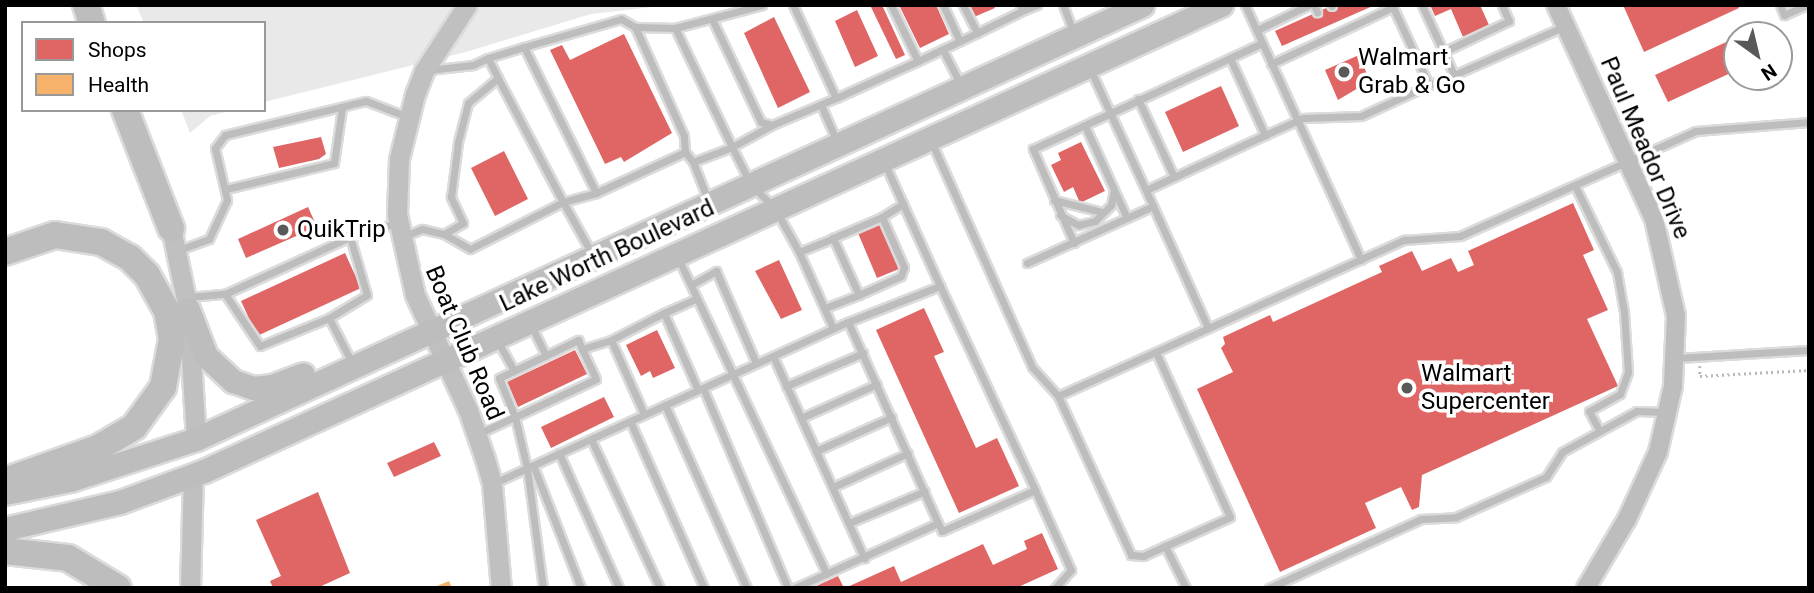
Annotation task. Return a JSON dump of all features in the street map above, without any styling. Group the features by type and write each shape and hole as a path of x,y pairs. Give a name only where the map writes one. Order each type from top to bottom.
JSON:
{"highway":[{"name":"Lake Worth Boulevard","path":"5,493 70,480 196,439 1142,5"},
{"name":"Lake Worth Boulevard","path":"5,529 99,508 193,475 774,207 1221,5"},
{"path":"1088,65 1088,48 1104,23"},
{"path":"1050,83 1070,58 1075,36"},
{"path":"126,112 173,239"},
{"path":"5,252 55,235 102,242 130,258 147,275 167,311 172,339 163,387 134,427 97,448 5,481"},
{"path":"187,303 206,356 233,381 253,388 272,386 311,371 344,371"},
{"path":"5,551 68,558 117,588"}],"main road":[{"name":"Boat Club Road","path":"467,5 424,71 409,118 399,159 398,230 415,295 476,435 492,484 501,588"},
{"path":"173,239 187,303 196,439"},
{"path":"190,588 193,475"}],"street":[{"name":"Paul Meador Drive","path":"1556,5 1627,162 1667,259 1676,316 1676,358 1669,412 1644,486 1586,588"}],"lane":[{"path":"424,71 473,65 488,58 621,19 635,27 675,28 762,5"},
{"path":"793,5 836,98"},
{"path":"891,5 918,61"},
{"path":"943,5 960,41"},
{"path":"963,5 977,33"},
{"path":"693,162 732,147 772,125 943,50 1022,8 1037,5"},
{"path":"1063,5 1075,36"},
{"path":"1245,5 1361,260"},
{"path":"1422,5 1454,75"},
{"path":"1443,51 1509,21 1502,5"},
{"path":"1780,5 1784,15 1806,5"},
{"path":"1272,64 1393,6 1429,85"},
{"path":"1257,30 1285,22 1298,10 1313,8"},
{"path":"1369,8 1373,17"},
{"path":"1298,10 1302,19"},
{"path":"1354,15 1358,24"},
{"path":"712,19 761,122 772,125"},
{"path":"1339,21 1343,31"},
{"path":"1146,190 1297,120 1326,114 1361,116 1565,26"},
{"path":"635,27 684,136 685,152 693,162 709,203"},
{"path":"675,28 751,185 774,207 799,252 833,328"},
{"path":"1324,28 1328,37"},
{"path":"1309,34 1314,44"},
{"path":"1294,41 1298,51"},
{"path":"1074,243 1033,149 1262,43"},
{"path":"524,47 596,193"},
{"path":"943,50 961,88"},
{"path":"488,58 593,257"},
{"path":"1230,58 1265,135"},
{"path":"1088,65 1209,328"},
{"path":"444,234 463,223 451,197 468,103 498,78"},
{"path":"1138,99 1174,177"},
{"path":"173,239 209,239 227,200 215,148 225,135 366,101 409,118"},
{"path":"821,105 838,145"},
{"path":"226,189 334,163 342,108"},
{"path":"1058,396 1404,240 1460,236 1705,129 1809,122"},
{"path":"1085,126 1128,218"},
{"path":"929,138 1032,367 1058,396 1131,555 1143,556 1230,517 1156,352"},
{"path":"187,303 226,294 350,237 422,229 444,234 470,248 563,202 596,193 685,152"},
{"path":"883,158 1070,570 1055,588"},
{"path":"1575,186 1617,272 1624,312 1628,372 1620,394 1589,411 1599,430"},
{"path":"1054,200 1099,215 1111,205 1115,189"},
{"path":"799,252 882,217 903,204"},
{"path":"1060,215 1077,225 1087,224 1111,205"},
{"path":"1027,263 1153,206"},
{"path":"824,308 901,276 904,267 882,217"},
{"path":"226,294 260,346 329,318 367,295 350,237"},
{"path":"833,238 859,295"},
{"path":"676,254 736,373 827,574"},
{"path":"691,285 716,271 756,363"},
{"path":"492,484 833,328 940,286"},
{"path":"582,349 611,340 697,298"},
{"path":"664,313 788,588"},
{"path":"329,318 344,371"},
{"path":"529,321 546,356"},
{"path":"848,322 943,531 1035,490"},
{"path":"495,336 514,371"},
{"path":"476,435 515,416 596,379 578,340 499,378 515,416 530,466 581,588"},
{"path":"611,340 644,414"},
{"path":"1676,358 1809,350"},
{"path":"786,386 863,353"},
{"path":"773,356 864,558"},
{"path":"801,418 877,384"},
{"path":"665,405 747,588"},
{"path":"1269,588 1421,519 1456,517 1546,477 1562,452 1637,411 1669,412"},
{"path":"816,451 892,417"},
{"path":"630,421 704,588"},
{"path":"591,439 660,588"},
{"path":"559,453 619,588"},
{"path":"833,487 908,453"},
{"path":"530,466 543,588"},
{"path":"849,523 925,491"},
{"path":"795,588 939,523"},
{"path":"1166,546 1186,588"}],"path":[{"path":"1700,356 1700,376 1809,370"}],"shaded area":[{"path":"136,5 670,5 591,14 466,52 266,102 266,21 143,21"},
{"path":"182,112 225,112 210,116 190,133"}],"building: Shops":[{"path":"870,5 882,5 905,55 896,59"},
{"path":"899,5 936,5 949,34 920,48"},
{"path":"968,5 994,5 995,8 974,17"},
{"path":"1333,5 1375,5 1282,46 1275,31"},
{"path":"1430,5 1480,5 1489,25 1463,37 1451,9 1435,16"},
{"path":"1623,5 1738,5 1739,8 1644,52"},
{"path":"857,10 878,56 855,67 835,21"},
{"path":"774,17 810,92 778,108 744,33"},
{"path":"624,34 672,133 624,162 621,157 605,164 550,50 562,45 570,60"},
{"path":"1723,43 1723,76 1668,102 1655,75"},
{"path":"1359,55 1370,81 1338,100 1325,70"},
{"path":"1221,86 1239,126 1183,152 1165,112"},
{"path":"321,137 326,154 319,159 279,168 273,147"},
{"path":"1081,142 1105,191 1080,203 1073,187 1064,192 1051,165 1061,160 1058,153"},
{"path":"504,151 528,199 495,216 471,168"},
{"name":"Walmart Supercenter","path":"1573,203 1594,250 1583,255 1608,310 1587,319 1618,386 1422,475 1419,507 1412,510 1401,487 1365,503 1376,528 1280,572 1197,389 1233,372 1221,348 1225,344 1223,337 1270,315 1273,322 1382,272 1379,266 1412,251 1422,271 1451,258 1458,272 1474,265 1468,251"},
{"name":"QuikTrip","path":"308,207 317,227 246,258 238,239"},
{"path":"880,224 899,269 877,278 858,233"},
{"name":"QuikTrip","path":"345,253 361,288 257,336 241,301"},
{"path":"779,260 802,310 781,319 755,271"},
{"path":"924,308 944,352 934,356 976,448 997,438 1019,486 959,513 876,330"},
{"path":"657,330 675,368 653,378 650,371 641,376 626,345"},
{"path":"575,350 587,374 518,407 507,382"},
{"path":"604,397 614,417 551,448 541,427"},
{"path":"434,442 441,456 394,477 387,463"},
{"path":"318,492 350,573 317,588 273,588 270,581 281,576 256,520"},
{"path":"1042,533 1058,569 1016,588 845,588 894,566 901,582 983,544 993,565 1027,549 1024,541"},
{"path":"838,576 844,588 812,588"}],"building: Health":[{"path":"449,581 452,588 432,588"}],"place":[{"name":"Walmart Grab & Go","path":"1344,72"},
{"name":"QuikTrip","path":"283,230"},
{"name":"Walmart Supercenter","path":"1407,388"}]}
